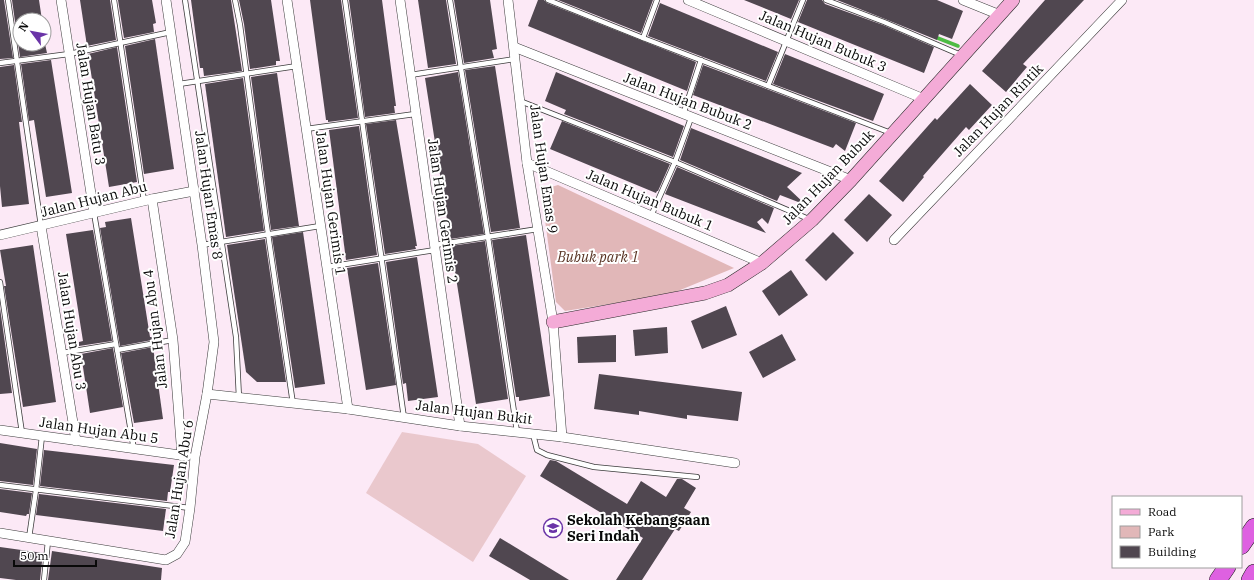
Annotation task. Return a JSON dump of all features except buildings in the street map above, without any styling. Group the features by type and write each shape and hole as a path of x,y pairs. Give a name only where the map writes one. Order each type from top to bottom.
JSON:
{"highway":[{"path":"1242,545 1254,527"},
{"path":"1218,580 1226,568"},
{"path":"1250,580 1254,573"}],"street":[{"name":"Jalan Hujan Batu 3","path":"61,0 94,213"},
{"name":"Jalan Hujan Emas 8","path":"166,0 202,245 214,342 207,394"},
{"name":"Jalan Hujan Gerimis 1","path":"287,0 348,409"},
{"name":"Jalan Hujan Gerimis 2","path":"400,0 460,426"},
{"name":"Jalan Hujan Emas 9","path":"508,0 527,163 553,322 562,437"},
{"name":"Jalan Hujan Bubuk 3","path":"688,0 924,98"},
{"path":"963,0 1000,15"},
{"name":"Jalan Hujan Bubuk","path":"553,322 704,293 728,285 762,263 812,220 851,180 1013,0"},
{"name":"Jalan Hujan Rintik","path":"894,240 1122,0"},
{"name":"Jalan Hujan Bubuk 2","path":"514,47 851,180"},
{"name":"Jalan Hujan Bubuk 1","path":"527,163 762,263"},
{"name":"Jalan Hujan Abu","path":"0,235 148,200 194,191"},
{"name":"Jalan Hujan Abu 4","path":"148,200 173,340 182,456"},
{"name":"Jalan Hujan Abu 3","path":"41,226 76,441"},
{"name":"Jalan Hujan Bukit","path":"207,394 348,409 460,426 562,437 735,464"},
{"name":"Jalan Hujan Abu 6","path":"0,533 166,560 177,554 185,542 190,508 194,457 207,394"},
{"name":"Jalan Hujan Abu 5","path":"0,430 134,450 194,457"}],"lane":[{"path":"8,0 41,226"},
{"path":"114,0 148,200"},
{"path":"185,0 236,338 239,398"},
{"path":"236,0 293,404"},
{"path":"345,0 404,418"},
{"path":"450,0 488,237 517,432"},
{"path":"548,0 892,134"},
{"path":"643,38 657,0"},
{"path":"768,86 802,0"},
{"path":"826,0 884,22 963,56"},
{"path":"0,63 69,54 171,32"},
{"path":"410,75 515,59"},
{"path":"651,216 675,162 701,60"},
{"path":"179,84 297,66"},
{"path":"520,101 675,162 812,220"},
{"path":"306,129 415,114"},
{"path":"94,213 134,450"},
{"path":"202,245 320,226"},
{"path":"327,267 538,229"},
{"path":"0,282 22,433"},
{"path":"117,350 173,340"},
{"path":"62,353 116,344"},
{"path":"533,434 537,450 547,456 594,467 697,477"},
{"path":"29,538 42,436"},
{"path":"0,485 190,508"},
{"path":"44,580 48,541"}],"green space":[{"name":"Bubuk park 1","path":"558,185 734,268 668,295 565,311 556,302 541,190"}],"shaded area":[{"path":"402,432 478,444 526,476 473,562 366,493"}],"waterway":[{"path":"935,37 958,46"}],"place":[{"name":"Sekolah Kebangsaan Seri Indah","path":"553,528"}]}
